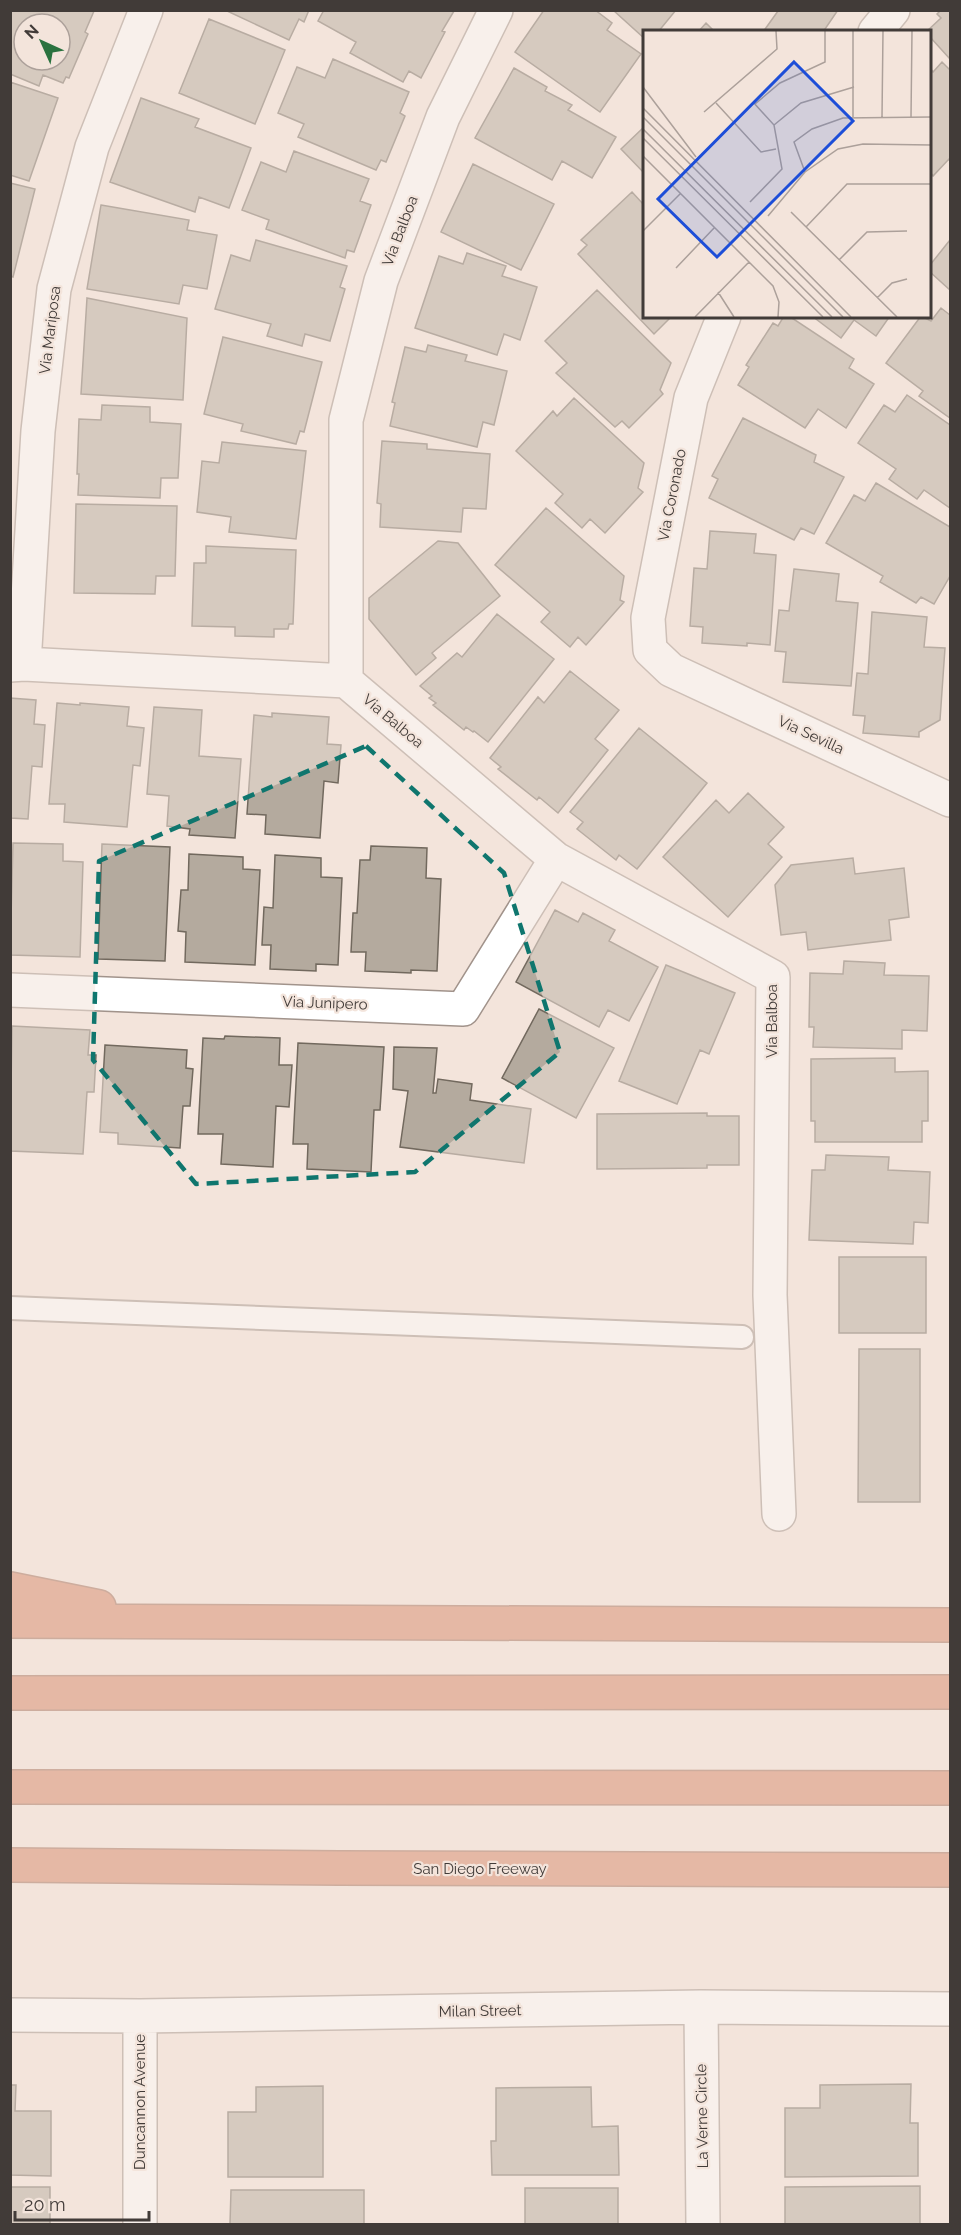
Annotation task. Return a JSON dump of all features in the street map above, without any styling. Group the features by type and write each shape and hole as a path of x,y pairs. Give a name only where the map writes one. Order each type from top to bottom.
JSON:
{"highway":[{"path":"10,1589 174,1622"},
{"path":"10,1621 951,1625"},
{"path":"10,1693 951,1692"},
{"path":"10,1787 951,1788"},
{"name":"San Diego Freeway","path":"10,1865 951,1870"}],"street":[{"name":"Via Mariposa","path":"17,665 38,431 54,289 92,147 146,10"},
{"name":"Via Balboa","path":"496,10 443,117 381,281 346,420 346,681 556,859 773,977 770,1295 779,1514"},
{"path":"877,30 893,10"},
{"name":"Via Coronado","path":"671,670 650,650 648,618 691,398 723,318"},
{"path":"17,665 346,681"},
{"name":"Via Sevilla","path":"671,670 951,800"},
{"name":"Via Junipero","path":"10,990 463,1009 556,859"},
{"name":"Milan Street","path":"10,2015 140,2016 701,2007 951,2009"},
{"name":"La Verne Circle","path":"701,2007 704,2224"},
{"name":"Duncannon Avenue","path":"140,2016 140,2224"}],"lane":[{"path":"10,1308 742,1337"}],"highlighted area":[{"path":"366,746 504,873 560,1052 415,1172 196,1184 93,1060 99,861"}],"building":[{"path":"10,10 94,11 85,32 88,34 72,71 72,12 12,12 12,72 72,72 63,83 43,75 39,86 10,74"},
{"path":"225,10 309,10 304,22 299,19 289,40"},
{"path":"324,10 454,11 442,31 445,32 421,78 409,71 403,82 350,53 356,42 318,21"},
{"path":"544,10 595,10 612,23 607,30 641,54 600,112 515,52"},
{"path":"613,10 676,10 660,30 643,30 643,37"},
{"path":"838,10 824,30 764,30 778,11"},
{"path":"941,10 950,10 950,59 931,38 931,30 928,30 941,18 937,14"},
{"path":"209,19 285,50 255,124 179,93"},
{"path":"706,23 713,30 700,30"},
{"path":"333,59 409,92 400,113 405,116 386,162 381,160 376,170 298,137 304,124 278,113 297,67 325,78"},
{"path":"942,62 950,70 950,161 949,159 933,176 931,173 931,69 933,72"},
{"path":"514,68 547,87 545,91 572,105 568,110 616,137 592,178 562,161 552,180 475,138"},
{"path":"10,82 58,98 29,181 10,175"},
{"path":"141,98 199,119 195,127 251,148 229,208 199,197 195,212 110,182"},
{"path":"643,128 643,172 621,149"},
{"path":"294,151 369,179 360,201 371,205 354,252 347,250 345,258 266,229 269,220 242,210 261,162 286,172"},
{"path":"473,164 554,204 521,270 441,232"},
{"path":"10,183 35,189 13,277 10,276"},
{"path":"632,192 643,204 643,318 670,318 654,334 578,254 587,245 581,240"},
{"path":"101,205 189,220 187,230 217,235 207,289 183,285 179,304 87,289"},
{"path":"256,240 347,266 340,287 345,289 330,341 305,334 302,346 267,336 271,324 215,309 231,255 250,261"},
{"path":"950,240 950,290 931,273 931,264"},
{"path":"467,253 506,266 502,276 537,287 520,340 504,334 497,355 415,328 439,256 463,264"},
{"path":"597,290 671,363 660,390 663,394 629,428 622,421 615,427 556,373 567,363 545,341"},
{"path":"87,298 187,318 183,400 81,394"},
{"path":"941,308 950,315 950,418 919,396 923,391 886,363 920,318 931,321"},
{"path":"783,318 792,318 854,359 849,368 874,384 846,428 818,409 805,428 738,385 749,367 746,365 773,323 778,326"},
{"path":"815,318 889,318 876,336 854,320 841,338"},
{"path":"223,337 322,362 304,432 300,431 296,444 241,431 243,424 204,414"},
{"path":"428,345 467,355 465,361 507,371 494,425 483,422 477,447 390,426 395,403 392,402 405,347 426,352"},
{"path":"907,395 950,425 950,508 924,490 917,499 889,479 896,469 858,443 884,405 895,412"},
{"path":"574,398 644,463 638,488 643,492 605,533 590,519 582,528 555,503 563,494 516,451 553,411 557,416"},
{"path":"102,405 150,407 150,422 181,424 178,478 161,478 160,498 78,495 79,419 101,420"},
{"path":"743,418 816,455 814,462 844,477 814,534 801,528 794,540 709,498 718,479 712,476"},
{"path":"382,441 427,444 427,449 490,454 486,509 463,508 461,532 380,527 381,504 377,503"},
{"path":"222,442 306,451 296,539 229,532 231,517 197,512 202,461 219,463"},
{"path":"876,483 950,527 950,576 934,604 921,597 916,603 880,582 883,576 826,543 854,495 865,501"},
{"path":"76,504 177,506 175,576 156,576 155,594 74,593"},
{"path":"546,508 624,576 620,600 624,602 586,645 578,637 570,647 541,622 550,612 495,565"},
{"path":"710,531 756,534 754,553 776,555 770,645 702,643 703,627 690,626 694,568 707,569"},
{"path":"438,541 458,543 500,596 432,653 436,658 416,675 369,619 369,598"},
{"path":"206,546 296,550 293,624 289,624 288,629 274,629 274,637 235,636 235,627 192,626 194,563 206,563"},
{"path":"794,569 839,574 836,601 858,603 851,686 783,682 786,652 775,651 779,610 789,611"},
{"path":"872,612 927,617 924,647 945,648 940,720 919,732 919,737 863,733 865,716 853,715 857,673 868,674"},
{"path":"497,614 554,659 488,742 466,727 464,730 433,705 436,703 429,698 432,696 420,686 457,653 462,657"},
{"path":"570,671 619,710 595,739 608,750 558,813 539,797 537,800 498,769 501,767 490,758 538,697 544,703"},
{"path":"10,698 36,700 34,724 45,725 42,767 32,766 28,819 10,818"},
{"path":"57,703 129,707 127,726 144,728 140,766 133,765 127,827 64,822 65,804 49,804"},
{"path":"154,707 202,710 199,756 241,759 235,838 189,835 190,829 167,826 169,796 147,794"},
{"path":"272,713 329,717 327,744 341,745 338,783 324,781 320,838 265,834 266,815 247,814 254,715 272,717"},
{"path":"639,728 707,783 637,869 619,855 616,860 577,829 583,822 570,812"},
{"path":"748,793 784,827 768,844 782,857 728,917 663,857 716,800 729,813"},
{"path":"13,843 63,844 63,861 83,862 80,957 10,955"},
{"path":"102,844 170,847 165,961 98,959"},
{"path":"371,846 427,848 426,878 441,879 437,971 411,970 411,973 365,971 366,952 351,952 353,913 357,913 360,860 370,860"},
{"path":"189,854 243,857 243,869 260,870 255,965 185,962 186,932 178,931 181,890 188,890"},
{"path":"275,855 321,858 321,877 342,878 338,965 316,964 316,971 270,969 271,945 262,945 264,907 273,908"},
{"path":"853,858 855,874 904,868 909,917 889,920 891,940 808,950 806,932 781,935 775,885 791,865"},
{"path":"555,910 578,922 583,913 615,930 609,941 658,967 629,1021 608,1010 599,1027 516,982"},
{"path":"844,961 885,963 884,975 929,976 927,1031 902,1030 902,1049 813,1047 814,1027 809,1027 810,973 843,974"},
{"path":"666,965 735,993 709,1054 700,1050 677,1104 619,1081"},
{"path":"539,1009 614,1048 576,1118 502,1078"},
{"path":"12,1026 90,1030 88,1055 96,1055 94,1092 87,1092 83,1154 10,1151"},
{"path":"225,1036 280,1038 279,1065 292,1065 289,1107 276,1106 273,1167 221,1164 223,1134 198,1134 203,1038 224,1039"},
{"path":"298,1043 384,1047 380,1110 374,1110 371,1172 307,1169 308,1144 293,1144"},
{"path":"105,1045 187,1050 186,1068 193,1069 190,1106 183,1106 180,1148 118,1144 118,1133 100,1132"},
{"path":"394,1047 437,1048 433,1093 436,1093 438,1079 472,1084 470,1100 531,1109 524,1163 400,1147 408,1091 393,1089"},
{"path":"895,1058 895,1072 928,1071 928,1121 922,1121 922,1142 815,1142 815,1121 811,1121 811,1059"},
{"path":"707,1113 707,1116 739,1116 739,1165 707,1165 707,1168 597,1169 597,1114"},
{"path":"826,1155 889,1157 888,1170 930,1172 928,1223 914,1222 913,1244 809,1240 812,1170 825,1170"},
{"path":"839,1257 926,1257 926,1333 839,1333"},
{"path":"859,1349 920,1349 920,1502 858,1502"},
{"path":"911,2084 910,2123 918,2123 918,2176 785,2177 785,2108 820,2108 820,2085"},
{"path":"10,2085 16,2085 15,2111 51,2111 51,2176 10,2175"},
{"path":"323,2086 323,2177 228,2177 228,2112 256,2112 256,2087"},
{"path":"591,2087 592,2127 618,2126 619,2175 492,2175 491,2141 496,2141 496,2088"},
{"path":"920,2186 920,2224 785,2224 785,2187"},
{"path":"10,2187 50,2187 50,2224 10,2224"},
{"path":"525,2188 618,2188 618,2224 525,2224"},
{"path":"231,2190 364,2190 364,2224 230,2224"}]}
